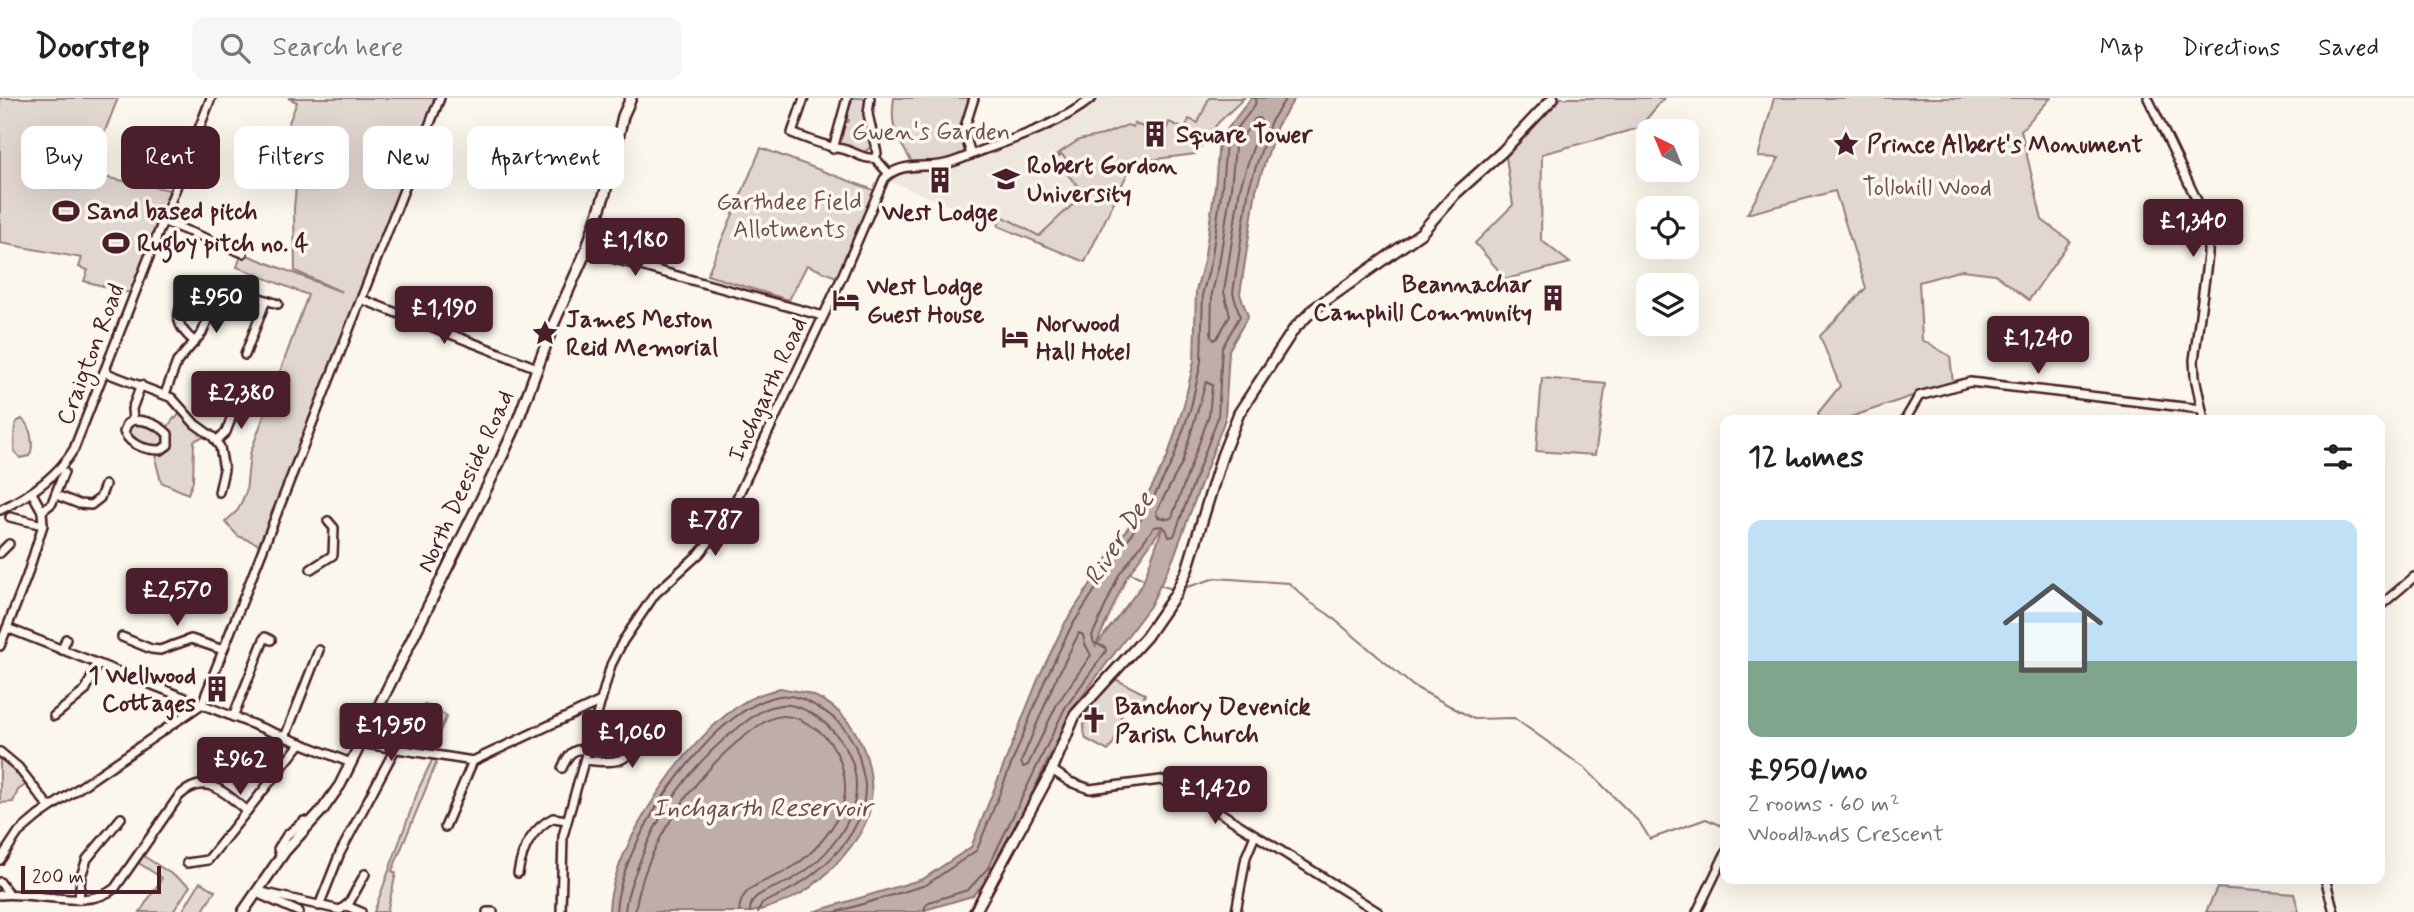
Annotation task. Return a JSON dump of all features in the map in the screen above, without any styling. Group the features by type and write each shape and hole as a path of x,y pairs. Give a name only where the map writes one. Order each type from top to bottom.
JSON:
{"main road":[{"name":"North Deeside Road","path":"243,912 281,857 332,798 499,463 586,251 606,193 623,116 631,98"},
{"path":"975,912 1052,770 1075,715 1146,637 1175,595 1189,563 1238,413 1294,329 1315,308 1421,233 1455,194 1502,152 1553,98"}],"street":[{"name":"Craigton Road","path":"0,510 32,493 69,456 211,98"},
{"path":"0,860 18,833 49,807 202,705 440,98"},
{"path":"804,98 792,133 833,149 842,149 870,159 876,158"},
{"path":"833,149 847,98"},
{"path":"870,98 868,114 876,158 887,176 914,166 943,165 971,155 1056,120 1092,98"},
{"path":"971,155 964,130 974,98"},
{"path":"2148,98 2200,207 2208,230 2208,255 2194,360 2203,415"},
{"name":"Inchgarth Road","path":"561,912 562,852 567,820 611,665 643,610 666,583 700,553 725,523 887,176"},
{"path":"162,221 243,253"},
{"path":"586,251 823,316"},
{"path":"190,283 178,319 181,331 195,342"},
{"path":"178,292 186,295"},
{"path":"165,394 177,362 202,334 212,309 222,298 230,293 242,292 278,304"},
{"path":"361,299 537,368"},
{"path":"245,355 266,300"},
{"path":"241,340 250,343"},
{"path":"104,372 165,394 180,404 195,424 216,441 222,454 224,470 219,492"},
{"path":"1908,415 1919,396 1965,382 2201,409"},
{"path":"133,420 132,409 141,386"},
{"path":"216,441 226,432 238,400"},
{"path":"133,420 148,422 165,431 169,438 168,445 157,451 131,442 124,432 127,424 133,420"},
{"path":"42,511 49,506 64,472"},
{"path":"55,495 85,506 95,502 105,485"},
{"path":"0,646 43,525 42,511 32,493"},
{"path":"101,495 110,498"},
{"path":"16,516 43,525"},
{"path":"311,569 333,555 334,528 328,521"},
{"path":"2385,602 2414,577"},
{"path":"7,628 351,763"},
{"path":"233,717 265,637 271,639"},
{"path":"122,638 151,649 160,650 191,639 223,650"},
{"path":"62,650 66,639"},
{"path":"285,737 319,650"},
{"path":"54,716 85,691 98,664"},
{"path":"360,743 473,761 601,701"},
{"path":"585,760 615,762 625,758 634,748 646,723"},
{"path":"187,863 208,860 301,743"},
{"path":"319,906 340,853 395,749"},
{"path":"573,765 564,764 576,749 587,750"},
{"path":"0,752 18,767 49,807"},
{"path":"445,827 473,761"},
{"path":"1052,770 1070,782 1090,789 1161,780 1189,793 1378,912"},
{"path":"0,895 79,899 102,897 115,888 179,796 192,786 210,785 218,788 247,811"},
{"path":"79,899 80,876 87,859 121,818"},
{"path":"518,873 523,864 526,844 540,827 553,818 567,820"},
{"path":"1236,912 1246,857 1255,835"},
{"path":"1697,912 1720,864"},
{"path":"257,891 340,910 347,906 365,874"},
{"path":"0,882 9,894"},
{"path":"2327,884 2334,912"},
{"path":"257,891 262,896 299,912"},
{"path":"347,906 362,912"},
{"path":"487,912 493,912"}],"shaded area":[{"name":"Robert Gordon University","path":"1099,98 1244,98 1218,123 1195,154 1141,161 1131,166 1085,262 887,180 902,170 942,168 1003,148 1068,119"}],"green space":[{"path":"0,98 118,98 107,126 21,126 21,189 107,189 107,178 121,180 121,189 170,190 140,268 143,269 134,294 84,281 88,270 79,267 82,258 0,243"},
{"path":"288,98 440,98 429,126 363,126 363,189 404,189 263,546 238,536 225,522 238,510 246,492 250,454 308,295 237,267 242,253 342,292 295,271 294,209 296,189 349,189 349,126 288,126 297,102"},
{"path":"850,98 868,98 873,145 862,154 837,142 844,122 849,120 845,119 844,115"},
{"name":"Gwen's Garden","path":"894,98 974,98 965,125 971,155 952,162 914,166 894,127"},
{"path":"1209,98 1244,98 1218,123 1195,154 1141,161 1131,166 1085,262 998,226 1002,216 1039,236 1085,193 1068,175 1075,168 1061,154 1058,157 1056,155 1079,140 1103,135 1127,125 1133,127 1134,123 1151,131 1149,136 1157,139 1161,132 1165,133 1169,122 1185,129 1189,119 1198,123"},
{"path":"1561,98 1664,98 1646,119 1636,119 1636,129 1542,154 1541,240 1570,263 1506,279 1475,243 1513,205 1506,157"},
{"name":"Tollohill Wood","path":"1774,98 2051,98 2021,130 2042,220 2070,241 2029,300 1995,274 1962,270 1919,282 1922,340 1950,356 1953,382 1857,415 1819,415 1840,386 1820,336 1866,288 1835,191 1747,214 1779,158 1758,157"},
{"name":"Garthdee Field Allotments","path":"761,148 879,192 841,279 807,265 789,300 707,275"},
{"path":"1542,378 1606,384 1595,455 1536,451"},
{"path":"181,412 192,426 209,437 194,441 193,481 188,494 161,482 156,462 157,454 164,453 172,445 171,433 167,428"},
{"path":"22,419 30,431 32,447 29,456 20,458 14,451 14,432 16,422"},
{"path":"133,422 145,424 165,434 167,442 161,448 146,446 130,439 127,428"},
{"path":"1115,679 1145,694 1140,712 1124,707 1114,742 1108,751 1086,739 1084,721 1096,699"},
{"path":"424,704 447,716 437,737 413,725"},
{"path":"0,752 30,782 18,790 13,802 0,803"},
{"path":"433,758 438,759 392,871 396,873 387,912 374,912 419,788"},
{"path":"142,855 190,886 173,912 140,912 162,878 137,862"},
{"path":"200,882 215,891 202,912 182,912"},
{"path":"2217,888 2294,894 2299,912 2206,912"}],"water":[{"path":"1251,98 1295,98 1277,126 1256,190 1240,294 1248,316 1229,350 1225,419 1173,559 1150,606 1071,711 995,872 972,896 918,912 813,912 923,879 971,847 1039,677 1065,623 1142,506 1167,458 1184,405 1194,361 1196,291 1204,261 1219,140","holes":["1163,526 1142,585 1095,647 1126,578"]},
{"name":"Inchgarth Reservoir","path":"780,688 806,693 824,701 839,712 861,742 871,779 871,798 864,826 850,848 831,869 802,893 752,912 609,912 613,885 623,855 658,792 704,735 728,714 753,697"}],"waterway":[{"path":"1130,573 1144,579"},
{"path":"1184,588 1216,578 1289,583 1309,601"},
{"path":"1159,585 1173,589"},
{"path":"1311,603 1328,614 1413,686 1474,719 1514,718 1586,769 1640,823 1650,839 1706,819 1720,825"}],"place":[{"name":"Square Tower","path":"1155,134"},
{"name":"Prince Albert's Monument","path":"1846,144"},
{"name":"Robert Gordon University","path":"1006,179"},
{"name":"West Lodge","path":"940,180"},
{"name":"Sand based pitch","path":"66,211"},
{"name":"Rugby pitch no. 4","path":"116,243"},
{"name":"Beannachar Camphill Community","path":"1553,298"},
{"name":"West Lodge Guest House","path":"846,300"},
{"name":"James Meston Reid Memorial","path":"545,333"},
{"name":"Norwood Hall Hotel","path":"1015,337"},
{"name":"1 Wellwood Cottages","path":"217,689"},
{"name":"Banchory Devenick Parish Church","path":"1094,720"}],"water label":[{"name":"River Dee","path":"1118,538"}]}
